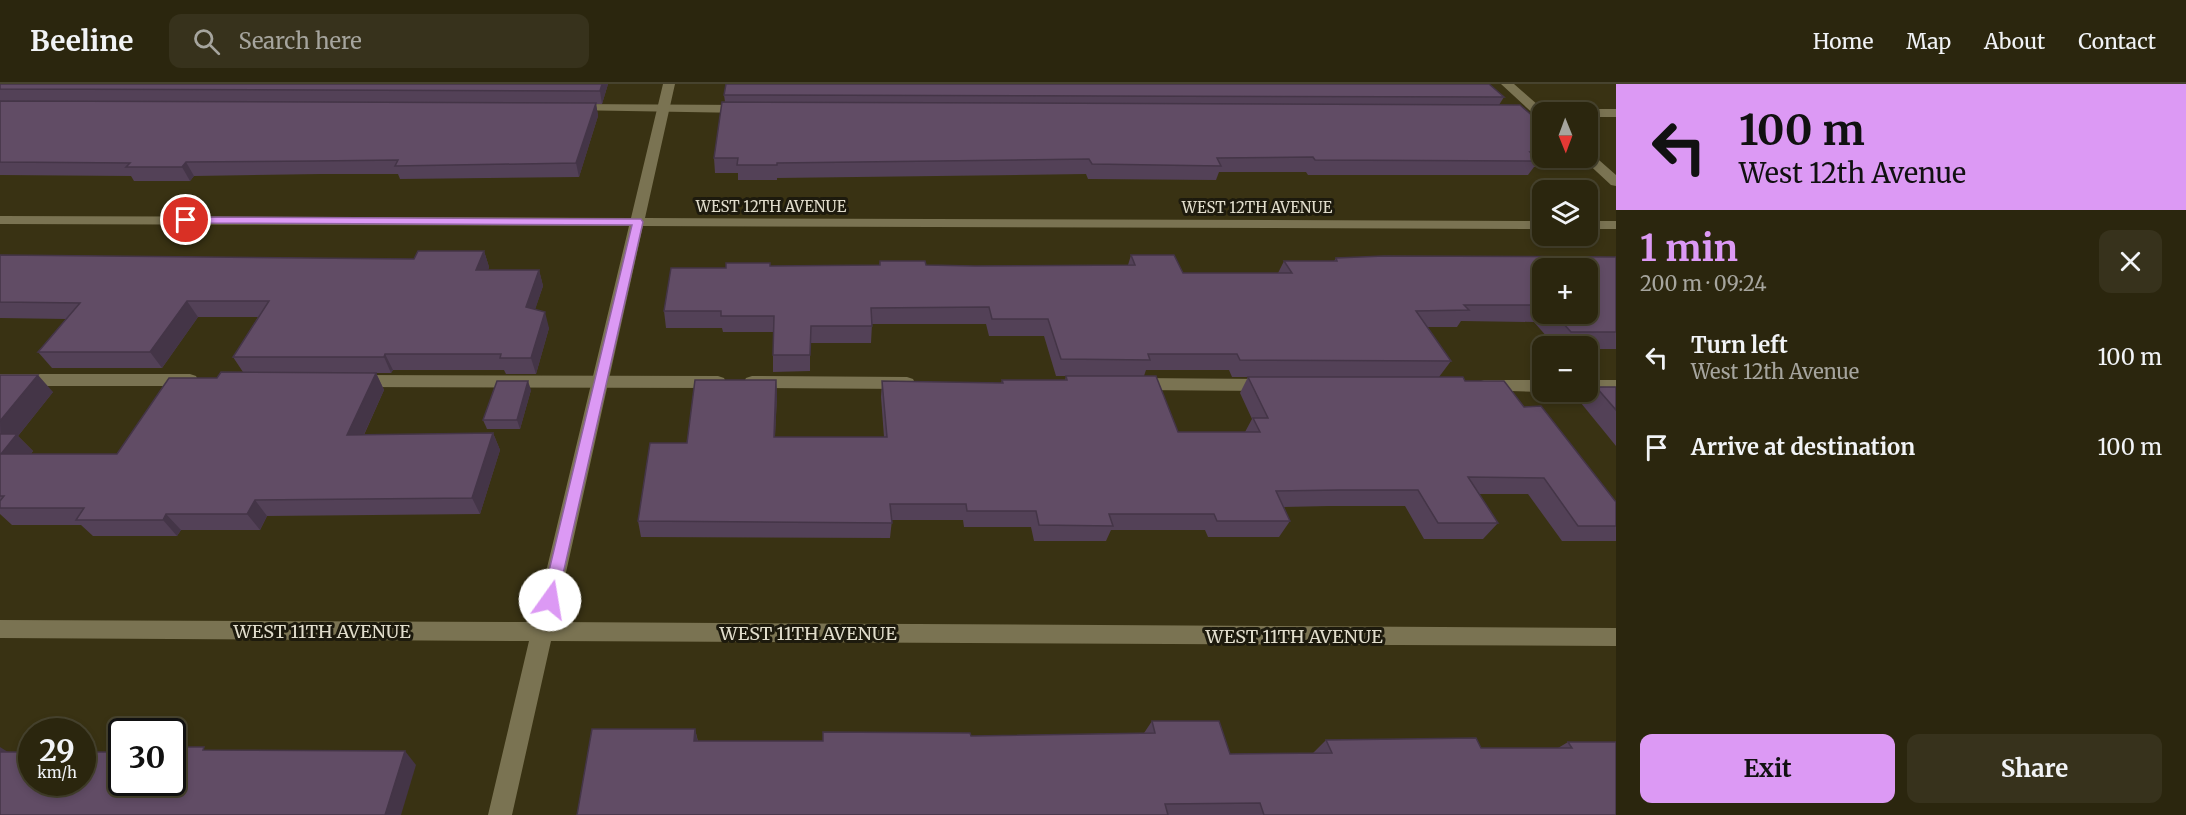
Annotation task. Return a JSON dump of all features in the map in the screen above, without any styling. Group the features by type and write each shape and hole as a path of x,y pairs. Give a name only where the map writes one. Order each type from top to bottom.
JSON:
{"street":[{"path":"500,815 669,84"},
{"path":"1508,84 1532,105"},
{"path":"563,108 759,109"},
{"path":"1520,113 1532,113"},
{"path":"1598,113 1616,113"},
{"path":"1598,166 1616,182"},
{"name":"WEST 12TH AVENUE","path":"0,220 1532,225"},
{"path":"1598,225 1616,225"},
{"path":"0,380 202,380"},
{"path":"345,381 923,383"},
{"path":"1113,384 1280,385"},
{"path":"1471,386 1532,386"},
{"path":"1598,386 1616,386"},
{"name":"WEST 11TH AVENUE","path":"0,629 1616,637"}],"building":[{"path":"0,84 602,84 600,91 0,89"},
{"path":"726,84 1489,84 1504,97 724,95"},
{"path":"0,101 596,103 576,163 395,166 398,160 186,162 182,167 126,167 130,163 0,162"},
{"path":"722,102 1520,105 1532,115 1532,152 1530,152 1532,161 1315,160 1313,157 1217,158 1221,166 1092,164 1089,159 737,165 738,158 714,158"},
{"path":"418,251 484,251 476,270 539,270 526,307 545,312 531,358 500,358 501,354 233,357 269,301 187,301 150,352 38,352 80,303 0,302 0,255 414,259"},
{"path":"1131,255 1174,255 1183,273 1292,273 1284,261 1337,261 1336,258 1384,256 1616,257 1616,332 1571,332 1564,324 1598,324 1598,258 1532,258 1532,305 1464,305 1469,310 1416,311 1451,361 1240,360 1237,354 1148,354 1150,360 1061,359 1048,319 992,319 989,307 871,308 872,326 811,326 810,355 773,355 774,316 721,316 721,311 664,311 671,268 726,268 726,263 770,263 770,266 880,265 880,261 925,261 926,265 975,266 1135,265"},
{"path":"221,372 376,373 347,435 493,433 472,498 255,500 247,514 166,514 163,520 76,520 84,508 0,508 0,501 4,496 0,496 0,434 17,434 1,454 117,454 169,378 217,378"},
{"path":"0,375 38,375 0,421"},
{"path":"1066,376 1156,376 1178,432 1260,432 1253,418 1268,418 1248,377 1463,377 1465,381 1504,381 1524,407 1541,406 1616,502 1616,526 1578,526 1544,478 1468,477 1498,523 1438,523 1418,490 1276,491 1290,521 1217,521 1214,514 1109,514 1113,526 1039,525 1036,511 967,511 966,504 890,504 892,523 638,521 650,443 687,443 695,380 776,380 774,437 887,437 882,381 1003,383 1002,380 1067,380"},
{"path":"497,381 528,381 517,420 483,420"},
{"path":"1598,387 1616,387 1616,410 1598,389"},
{"path":"1152,721 1219,721 1230,754 1332,753 1326,740 1476,738 1481,748 1572,748 1568,742 1616,742 1616,815 1264,815 1260,803 1165,804 1168,815 577,815 592,729 695,729 694,741 823,741 823,732 970,733 971,736 1155,733"},
{"path":"186,747 204,747 203,750 405,751 385,815 0,815 0,752 18,752 18,796 96,796 96,752 108,752 108,796 186,796"}],"route":[{"path":"186,220 638,222 550,600"}]}
